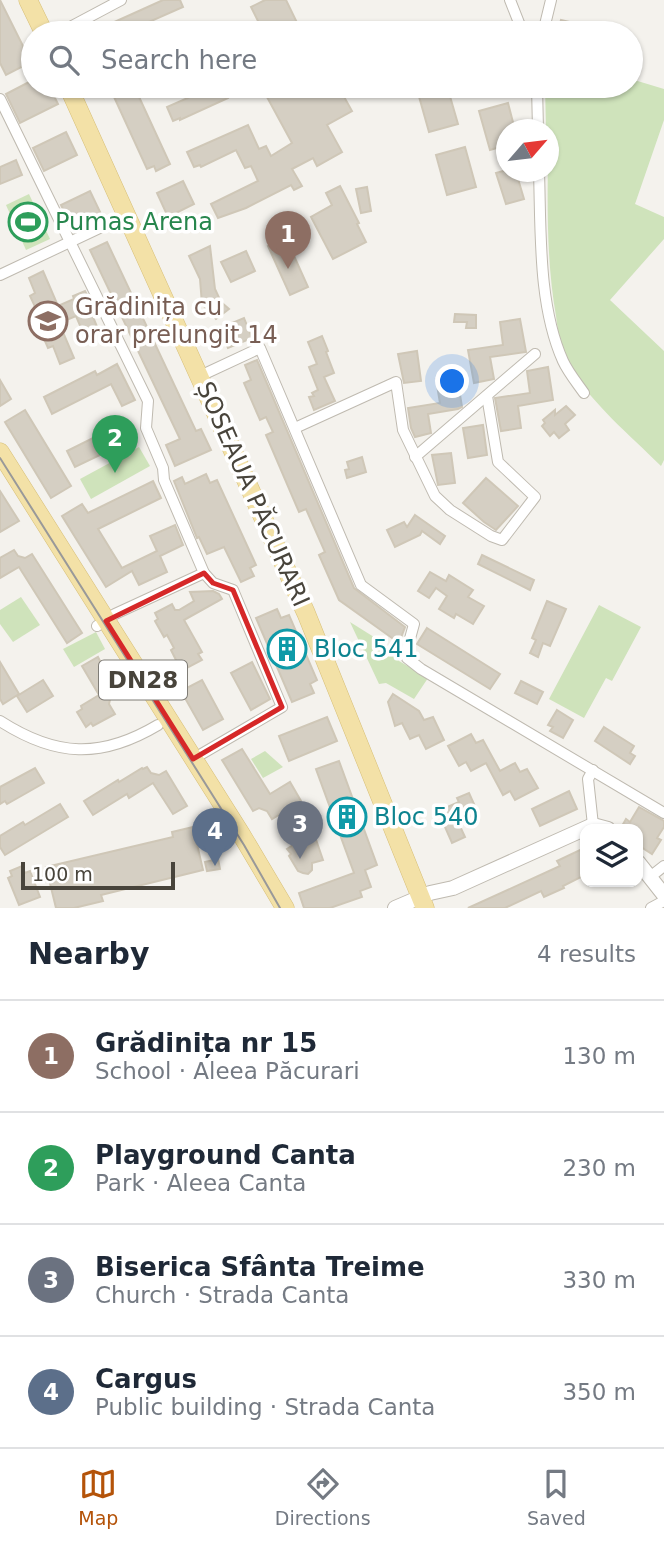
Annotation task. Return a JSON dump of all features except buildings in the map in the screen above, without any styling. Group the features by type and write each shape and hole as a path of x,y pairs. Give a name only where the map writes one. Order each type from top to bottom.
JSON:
{"main road":[{"path":"28,0 38,21"},
{"path":"40,0 51,21"},
{"name":"ȘOSEAUA PĂCURARI","path":"73,98 205,374"},
{"name":"ȘOSEAUA PĂCURARI","path":"85,98 430,904"},
{"name":"DN28","path":"0,452 158,725 271,908"},
{"name":"DN28","path":"0,471 193,759 285,908"}],"street":[{"path":"81,21 121,0"},
{"path":"510,0 518,21"},
{"path":"546,21 551,0"},
{"path":"537,98 538,119"},
{"path":"0,99 148,401 146,428 163,468 164,480 204,573 213,583 233,590 282,707 193,759"},
{"path":"539,182 542,253 554,336 564,363 584,393"},
{"path":"0,275 127,215"},
{"path":"205,374 260,348 362,585 414,624 407,658 664,813"},
{"path":"415,457 535,354"},
{"path":"295,428 396,382 403,430 435,496 450,510 502,540 536,497 498,462 487,396"},
{"path":"101,624 128,608 204,573"},
{"path":"0,721 40,741 76,750 125,743 158,725"},
{"path":"593,770 588,779 593,824"},
{"path":"394,908 430,904 453,888 580,831"},
{"path":"650,877 664,866"},
{"path":"643,868 664,895"},
{"path":"651,908 664,901"}],"highlighted area":[{"path":"204,573 213,583 233,590 282,707 193,759 106,621"}],"green space":[{"path":"643,83 664,89 664,120 635,204 664,217 664,239 610,300 664,351 664,460 661,466 601,407 579,381 564,355 552,292 548,182 559,182 559,119 546,119 545,98 643,98"},
{"name":"Pumas Arena","path":"29,194 50,239 26,250 6,205"},
{"path":"139,447 150,466 91,499 80,479"},
{"path":"21,597 40,625 13,642 0,624 0,610"},
{"path":"599,605 641,627 612,681 606,678 584,718 549,699"},
{"path":"350,622 401,654 399,661 428,678 414,699 386,683 379,684"},
{"path":"96,632 105,649 74,667 63,649"},
{"path":"265,751 283,767 263,778 251,759"}],"tram line":[{"path":"0,458 244,845 280,908"}],"place":[{"name":"Pumas Arena","path":"28,222"},
{"name":"Grădinița nr 15","path":"288,269"},
{"name":"Grădinița cu orar prelungit 14","path":"48,321"},
{"name":"Playground Canta","path":"115,473"},
{"name":"Bloc 541","path":"287,649"},
{"name":"Bloc 540","path":"347,817"},
{"name":"Biserica Sfânta Treime","path":"300,859"},
{"name":"Cargus","path":"215,866"}]}
